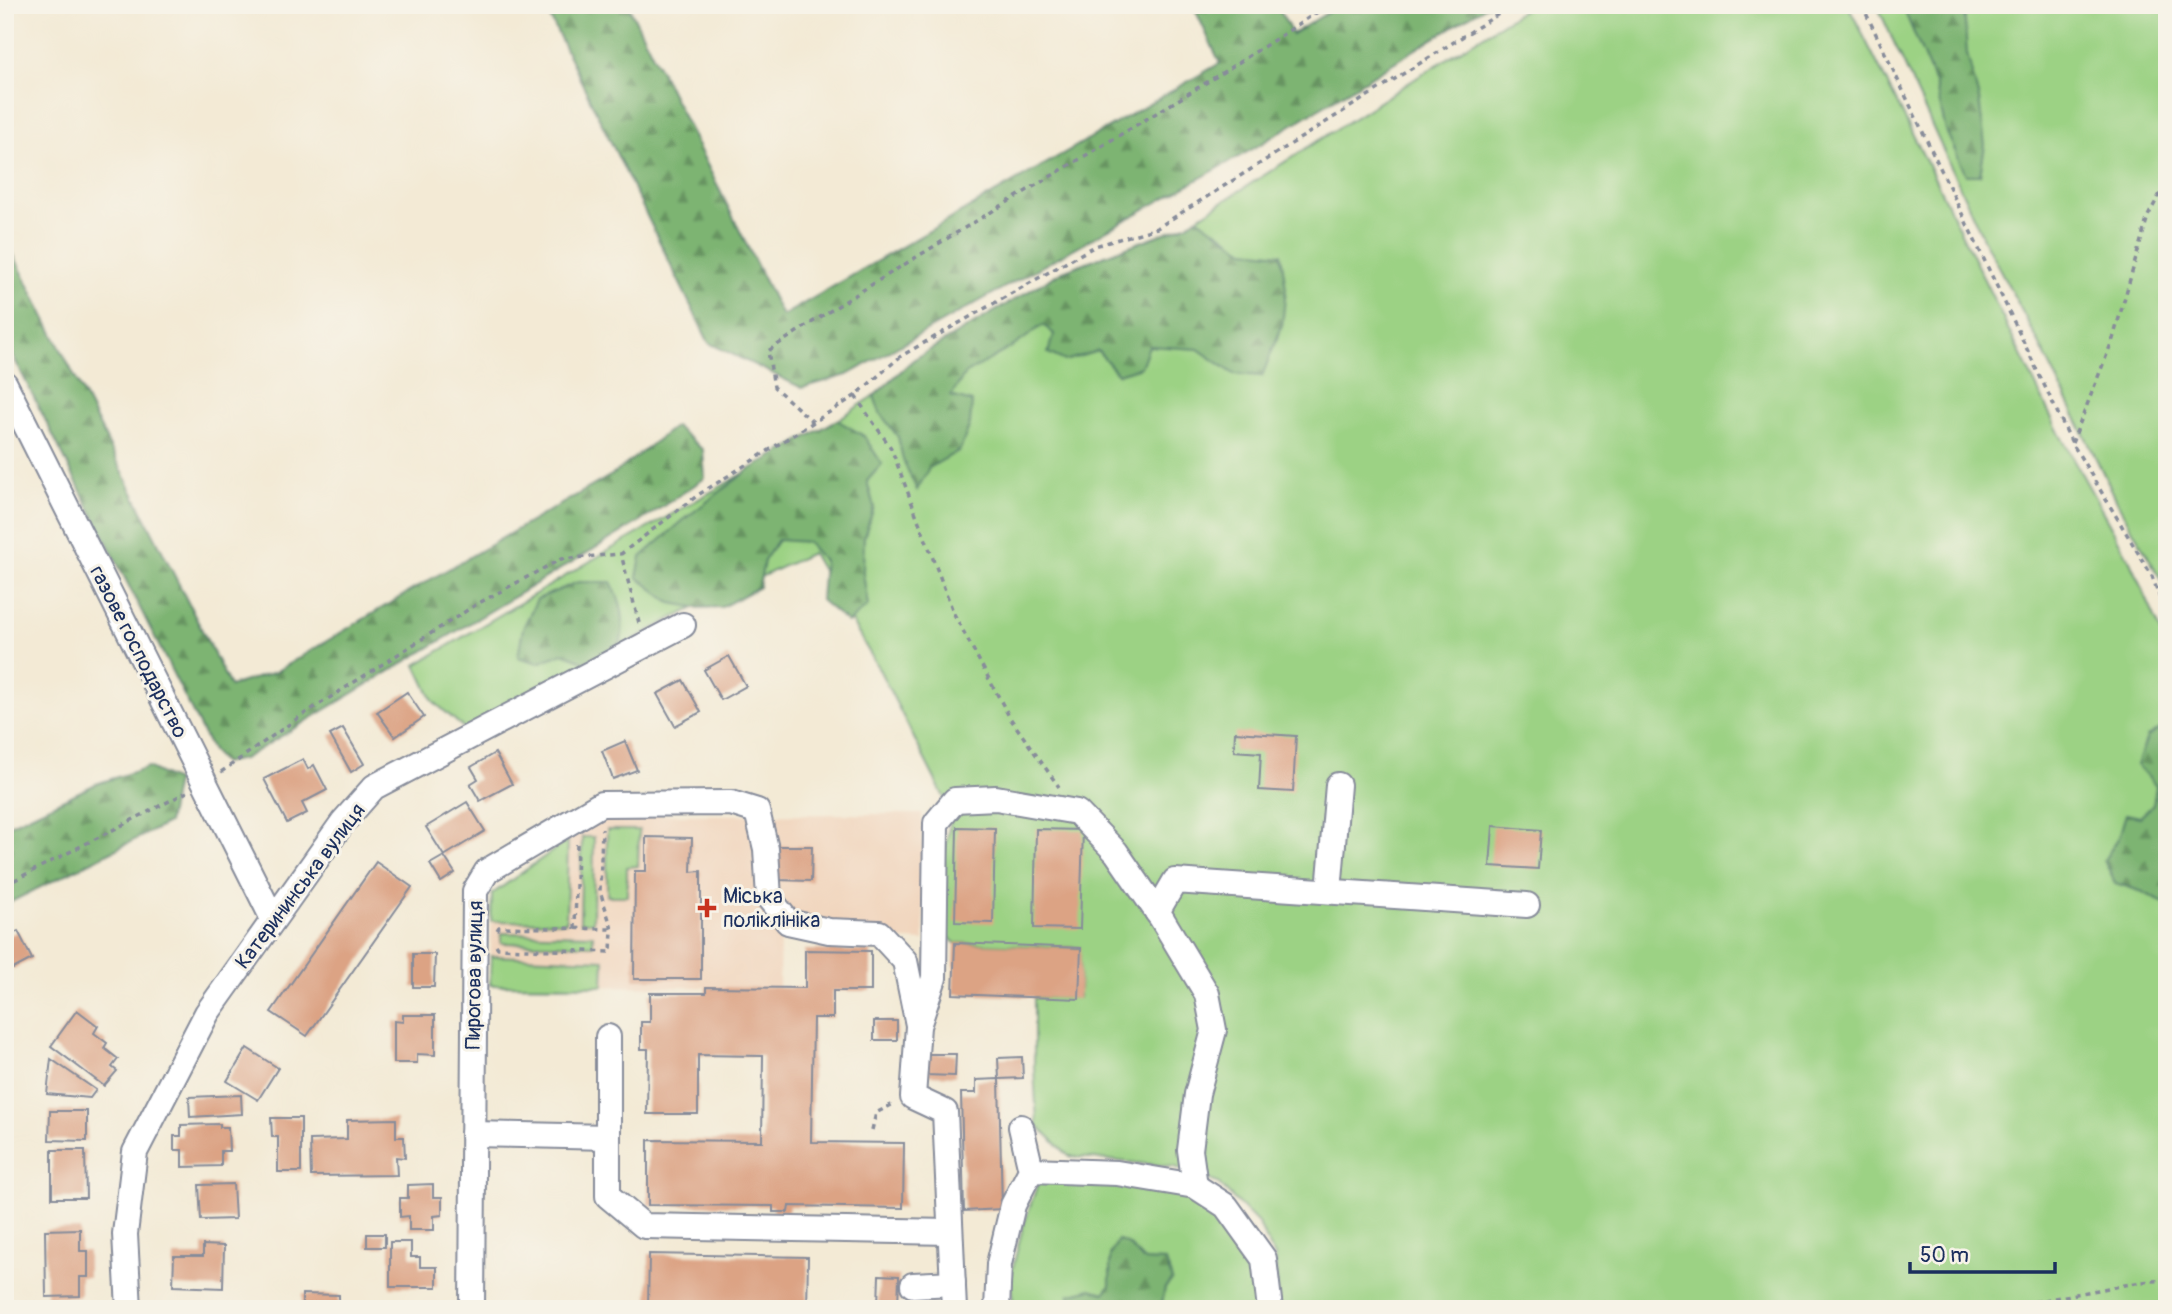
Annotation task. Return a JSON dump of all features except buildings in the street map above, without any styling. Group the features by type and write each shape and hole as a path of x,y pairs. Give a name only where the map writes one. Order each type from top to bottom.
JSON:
{"street":[{"name":"газове господарство","path":"5,384 274,919"},
{"name":"Катерининська вулиця","path":"129,1309 125,1234 135,1152 207,1013 343,822 374,788 683,625"},
{"path":"1329,891 1338,785"},
{"path":"954,1309 945,1112 914,1097 918,1026 934,978 936,823 954,800 996,798 1077,812 1115,852 1157,912 1207,994 1214,1030 1197,1094 1190,1150 1195,1186"},
{"name":"Пирогова вулиця","path":"472,1309 475,891 487,871 601,804 731,803 757,811 765,849 769,898 788,922 828,931 879,933 905,961 918,1026"},
{"path":"1157,912 1175,881 1527,905"},
{"path":"608,1037 608,1196 644,1226 950,1232"},
{"path":"997,1309 999,1264 1013,1205 1031,1170 1021,1127"},
{"path":"473,1134 608,1137"},
{"path":"1031,1170 1117,1173 1195,1186 1226,1206 1264,1259 1270,1309"},
{"path":"913,1284 953,1283"}],"path":[{"path":"813,422 774,387 768,351 858,291 1250,57 1328,5"},
{"path":"5,886 205,783 301,716 477,604 561,559 621,554 698,495 855,396 901,356 1095,246 1157,228 1513,5"},
{"path":"1862,5 2072,443 2152,576 2167,618"},
{"path":"2072,443 2113,339 2148,215 2167,181"},
{"path":"855,396 891,448 954,614 1010,718 1077,812"},
{"path":"621,554 645,646"},
{"path":"602,825 600,891 612,929 611,952 498,948 491,937 499,928 612,929"},
{"path":"575,929 577,844"},
{"path":"873,1130 876,1113 893,1103 914,1097"},
{"path":"1995,1309 2141,1282 2167,1280"}],"shaded area":[{"name":"Міська поліклініка","path":"922,814 924,941 780,933 779,988 490,985 492,894 603,815"}],"green space":[{"path":"544,5 628,5 782,316 1220,63 1193,5 1277,5 1292,34 1340,5 1488,5 1251,150 847,375 802,388 709,343"},
{"path":"1531,5 1848,5 2059,433 2130,561 2167,645 2167,1309 1279,1309 1275,1257 1258,1223 1218,1183 1175,1167 1069,1156 1037,1125 1034,997 1079,998 1080,948 955,943 945,934 944,854 952,813 880,671 812,553 673,618 466,730 433,701 416,665 604,553 837,420 874,396 913,360 1063,271 1186,225"},
{"path":"1877,5 2167,5 2167,590 2123,513 2037,339 1984,240"},
{"path":"1902,5 1964,5 1967,54 1979,99 1985,145 1980,175 1966,175 1946,131 1935,83"},
{"path":"1197,218 1245,250 1281,254 1286,289 1282,326 1262,376 1234,374 1198,349 1149,346 1141,367 1118,374 1098,351 1065,361 1048,353 1054,334 1043,325 1017,344 965,374 951,396 972,402 970,424 960,450 929,468 917,490 903,460 898,437 880,413 874,396 913,360 1063,271 1186,225"},
{"path":"5,238 230,686 275,672 615,473 675,426 703,450 705,478 644,519 243,759 223,763 212,751 5,340"},
{"path":"837,420 864,436 882,464 867,481 874,507 864,537 863,573 868,605 848,623 821,600 824,561 807,542 778,540 764,561 759,587 722,607 699,608 671,603 637,577 641,557 687,517 747,471"},
{"path":"578,582 611,582 622,611 621,642 586,662 563,653 538,663 518,657 523,628 537,599"},
{"path":"2167,725 2167,905 2143,892 2115,883 2104,860 2119,837 2126,814 2140,817 2153,805 2156,786 2137,765 2147,737"},
{"path":"148,767 176,781 168,823 5,905 5,827 96,784"},
{"path":"607,830 639,830 638,866 627,867 627,896 607,896"},
{"path":"582,837 594,837 593,922 580,922"},
{"path":"568,840 566,922 491,921 492,894"},
{"path":"501,933 593,935 593,945 501,943"},
{"path":"491,956 604,960 603,986 490,985"},
{"path":"1039,1180 1155,1186 1195,1199 1220,1220 1242,1245 1251,1272 1255,1309 1014,1309 1010,1279 1022,1230"},
{"path":"1118,1240 1129,1245 1143,1260 1166,1261 1172,1280 1165,1288 1161,1309 1072,1309 1069,1295 1091,1289 1104,1293 1110,1285 1110,1255"}],"place":[{"name":"Міська поліклініка","path":"707,908"}]}
